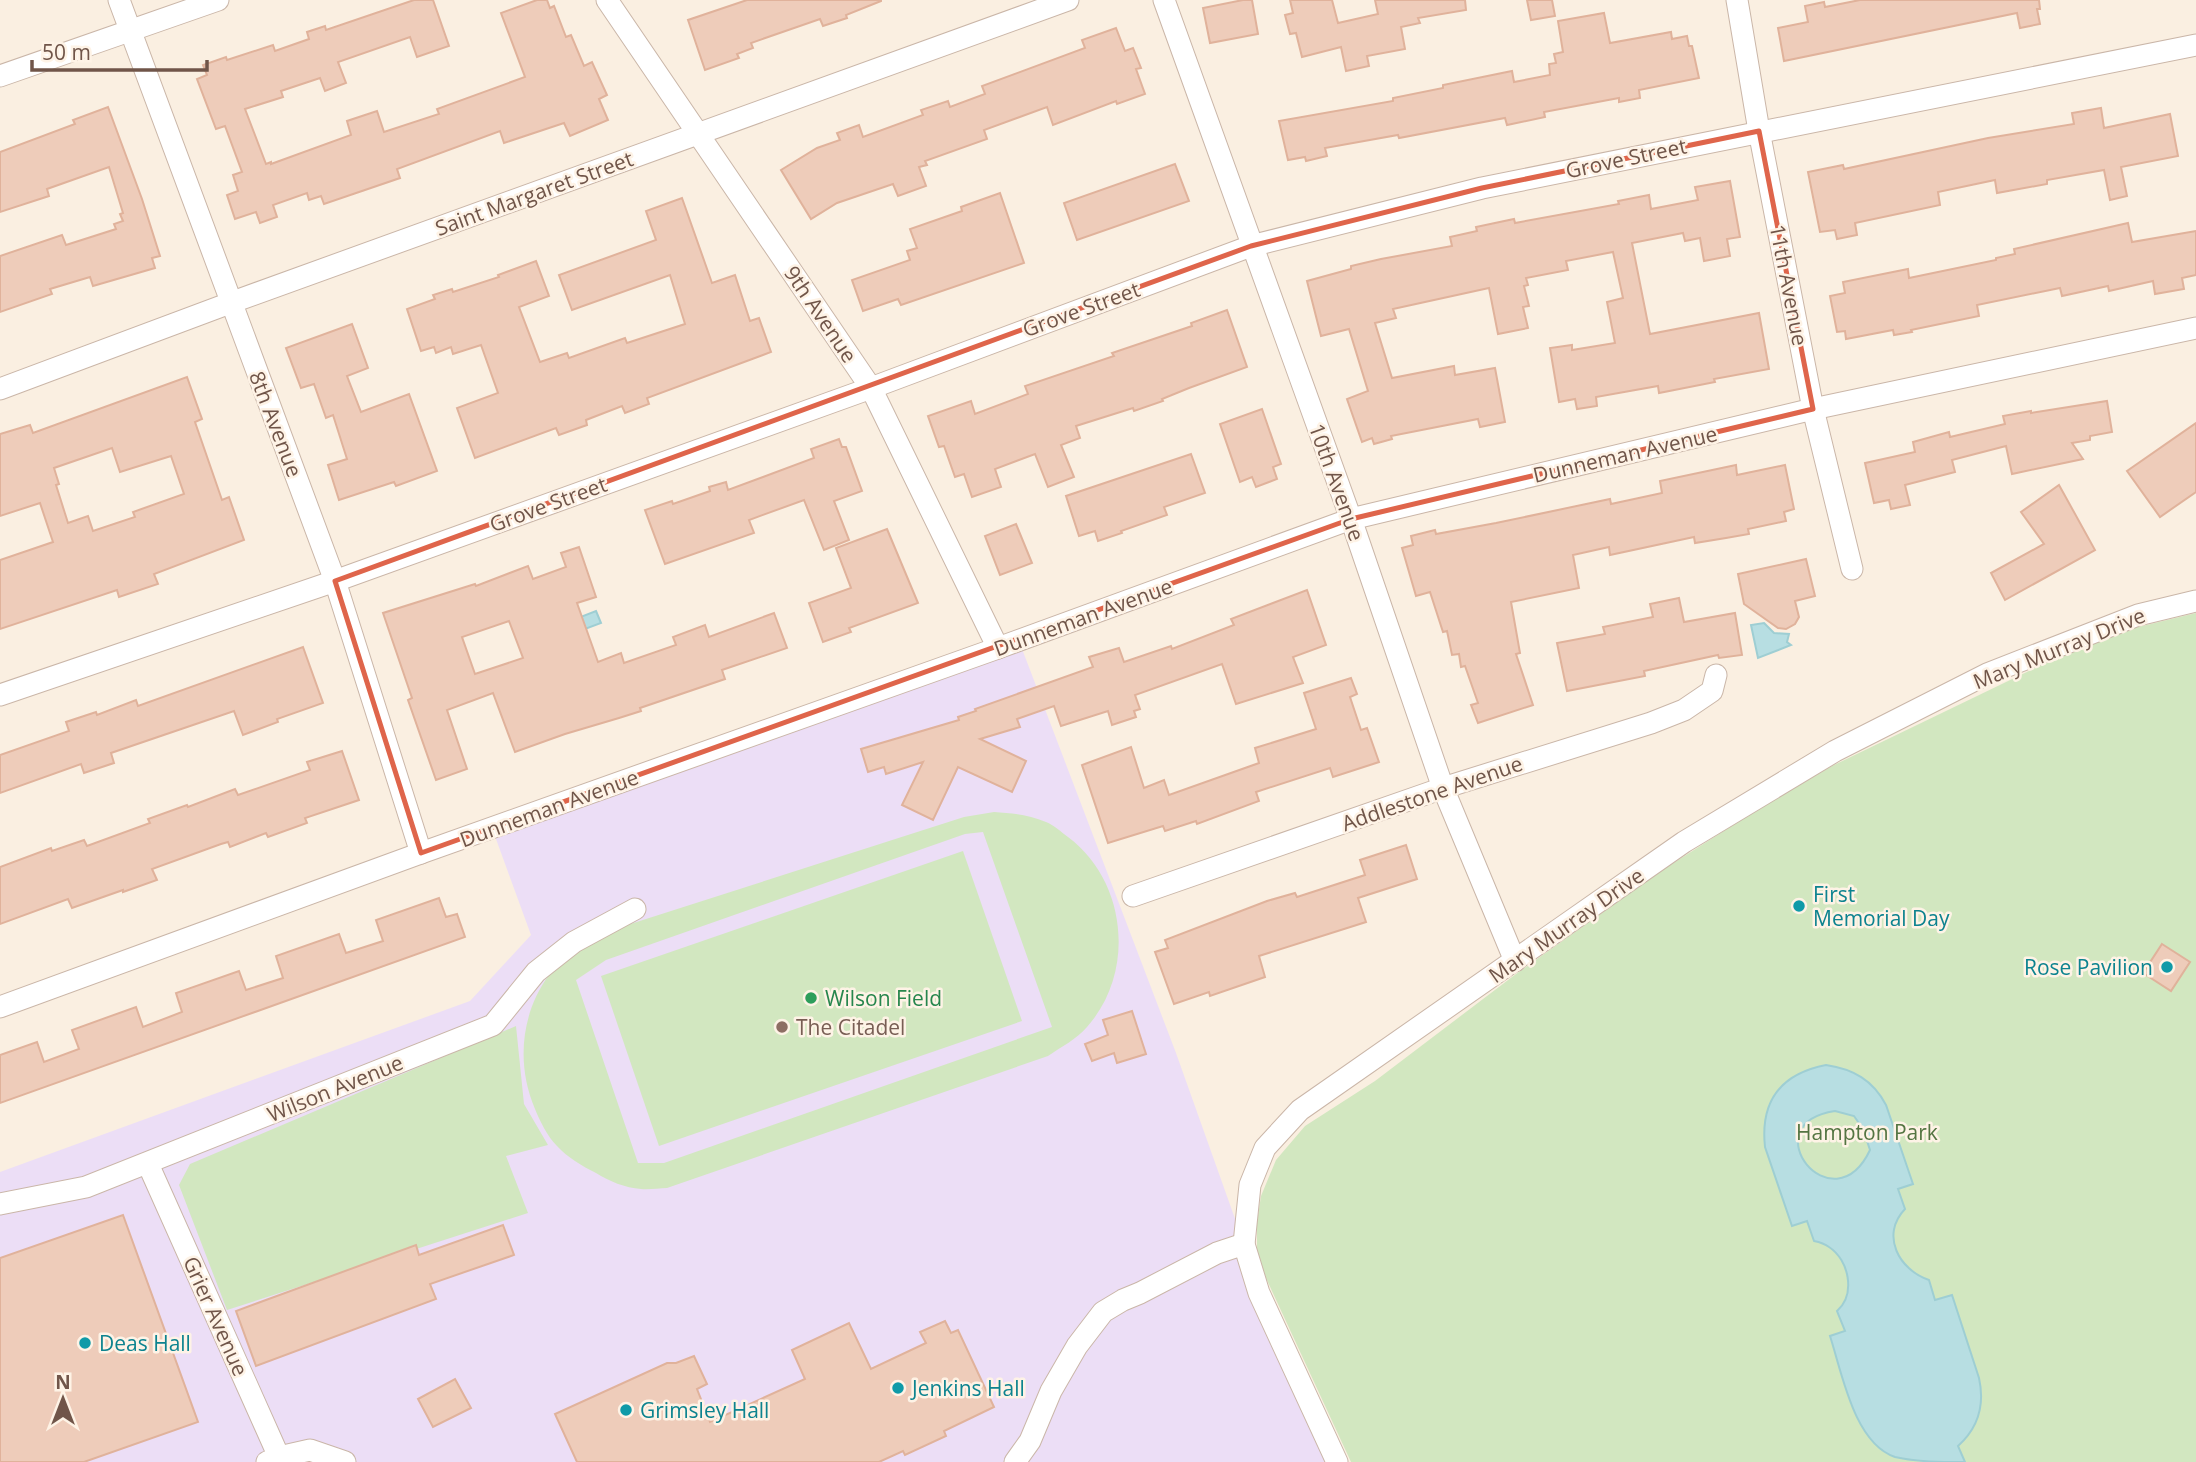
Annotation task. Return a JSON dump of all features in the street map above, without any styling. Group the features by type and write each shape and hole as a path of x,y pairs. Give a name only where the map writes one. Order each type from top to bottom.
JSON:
{"street":[{"name":"8th Avenue","path":"119,0 335,581 421,853"},
{"path":"0,76 218,0"},
{"name":"9th Avenue","path":"607,0 871,388 998,648"},
{"name":"Saint Margaret Street","path":"0,389 1068,0"},
{"name":"10th Avenue","path":"1164,0 1351,519 1443,788 1516,961"},
{"name":"11th Avenue","path":"1737,0 1759,131 1813,409 1852,569"},
{"name":"Grove Street","path":"0,695 335,581 871,388 1251,246 1482,188 2196,45"},
{"name":"Dunneman Avenue","path":"0,1007 1351,519 1813,409 2196,328"},
{"name":"Mary Murray Drive","path":"1337,1462 1259,1293 1244,1244 1250,1185 1265,1148 1300,1110 1684,842 1835,751 1987,674 2138,615 2196,601"},
{"name":"Addlestone Avenue","path":"1133,896 1443,788 1651,723 1684,710 1712,691 1716,675"},
{"name":"Wilson Avenue","path":"0,1204 86,1186 148,1164 493,1025 536,972 574,943 635,909"},
{"name":"Grier Avenue","path":"148,1164 273,1459"},
{"path":"1015,1462 1030,1441 1051,1391 1077,1346 1103,1312 1217,1253 1244,1244"},
{"path":"273,1459 310,1450 345,1462"}],"highlighted area":[{"path":"1759,131 1813,409 1351,519 421,853 335,581 1251,246 1482,188"}],"shaded area":[{"name":"The Citadel","path":"1019,641 1176,1053 1244,1244 1337,1462 0,1462 0,1172 470,1001 531,935 492,828"}],"green space":[{"name":"Hampton Park","path":"2196,613 2196,1462 1351,1462 1266,1278 1257,1250 1261,1196 1276,1160 1305,1126 1375,1081 1516,974 1664,869 1832,766 2056,658 2130,629"},
{"path":"994,812 1046,822 1068,837 1088,856 1103,878 1113,902 1118,928 1118,954 1113,980 1103,1005 1079,1035 1048,1056 667,1188 641,1189 617,1184 575,1161 553,1142 539,1118 527,1086 524,1039 538,994 550,974 566,956 586,941 621,927 964,817","holes":["983,832 1052,1027 664,1163 638,1163 576,980 606,960 965,834"]},
{"name":"Wilson Field","path":"963,851 1022,1021 659,1146 601,976"},
{"path":"516,1026 524,1104 548,1145 506,1156 528,1213 227,1310 179,1185 190,1164"}],"water":[{"path":"596,611 601,623 569,635 565,623"},
{"path":"1764,623 1774,633 1789,634 1787,642 1791,645 1758,658 1751,625"},
{"path":"1826,1065 1845,1069 1868,1082 1886,1105 1913,1184 1898,1189 1905,1209 1894,1230 1896,1250 1909,1268 1929,1280 1935,1300 1952,1295 1979,1378 1981,1397 1978,1415 1971,1432 1958,1446 1965,1462 1921,1461 1895,1457 1881,1449 1869,1437 1852,1405 1830,1336 1845,1331 1837,1311 1847,1296 1848,1278 1845,1268 1836,1253 1826,1245 1814,1241 1807,1221 1792,1226 1765,1147 1766,1116 1776,1092 1796,1075","holes":["1835,1111 1854,1116 1863,1129 1870,1150 1854,1171 1837,1179 1820,1175 1807,1165 1799,1150 1799,1134 1811,1120"]}],"building":[{"path":"414,0 433,0 449,46 417,57 410,37 338,62 346,83 325,91 320,78 281,91 283,97 245,109 266,164 351,135 347,121 377,111 384,132 439,114 437,109 525,77 501,13 537,0 547,0 550,8 554,6 566,37 571,35 584,66 592,62 607,95 599,99 608,120 570,136 564,123 504,143 500,131 397,169 400,178 324,204 321,196 309,200 307,193 273,205 277,217 260,223 256,212 235,219 227,195 238,191 233,175 242,172 225,126 216,129 197,79 207,75 203,65 273,45 275,51 309,39 307,32 325,26 326,30"},
{"path":"747,0 881,1 846,15 847,18 823,26 820,19 751,43 753,48 737,54 739,58 705,70 688,20"},
{"path":"1252,0 1258,34 1210,43 1203,8"},
{"path":"1290,0 1332,0 1338,23 1378,14 1375,0 1465,0 1466,10 1418,18 1420,23 1401,27 1405,49 1367,56 1369,66 1346,71 1341,47 1302,57 1296,33 1290,34 1285,15 1293,13"},
{"path":"1527,0 1552,0 1555,16 1531,20"},
{"path":"1860,0 2039,0 2040,9 2037,9 2040,24 2020,28 2017,13 1784,61 1778,28 1808,22 1805,6 1824,2 1825,7"},
{"path":"1604,13 1610,43 1671,32 1672,39 1687,36 1699,78 1639,90 1640,98 1619,102 1619,98 1544,112 1545,117 1507,125 1505,118 1399,138 1398,135 1325,148 1327,156 1306,161 1305,157 1288,160 1279,121 1393,101 1393,98 1443,88 1443,85 1512,71 1514,82 1550,75 1549,64 1556,63 1554,54 1563,52 1558,21"},
{"path":"1116,28 1125,51 1133,48 1141,68 1136,69 1145,94 1117,104 1116,101 1053,125 1047,107 984,130 987,139 925,161 927,165 919,167 926,186 898,196 893,184 837,203 811,219 781,170 817,148 840,140 837,133 859,125 863,137 923,115 921,110 948,101 950,107 985,94 982,86 1085,48 1082,40"},
{"path":"108,107 160,256 152,258 155,268 93,286 90,277 50,289 52,294 0,312 0,256 62,235 66,245 116,229 114,224 123,221 120,214 123,213 109,167 47,189 49,196 0,212 0,152 75,124 73,120"},
{"path":"2101,108 2104,128 2170,114 2178,156 2121,167 2127,196 2110,200 2104,170 2047,180 2047,184 1997,193 1995,180 1938,192 1940,205 1855,223 1857,235 1837,239 1835,230 1820,232 1808,172 1843,165 1844,169 1988,138 2074,124 2072,113"},
{"path":"1175,164 1189,201 1077,240 1064,203"},
{"path":"1730,181 1740,237 1727,239 1730,256 1704,261 1700,238 1685,241 1683,233 1632,243 1650,334 1759,313 1769,369 1659,393 1658,386 1596,397 1597,406 1577,409 1575,399 1559,402 1550,348 1572,345 1572,350 1615,343 1607,302 1623,298 1613,252 1566,261 1568,270 1526,278 1528,285 1524,286 1529,306 1523,307 1528,328 1498,334 1489,288 1393,309 1396,318 1375,323 1392,378 1454,366 1455,375 1495,368 1505,422 1480,427 1478,419 1391,436 1392,439 1374,444 1372,438 1362,442 1347,399 1368,391 1349,329 1321,336 1307,281 1351,269 1351,266 1452,246 1450,237 1477,231 1476,227 1514,219 1515,223 1619,204 1618,201 1649,195 1651,209 1698,200 1695,187"},
{"path":"1000,193 1024,263 901,305 898,299 863,311 852,280 910,260 907,251 917,248 910,229 962,211 961,207"},
{"path":"682,198 712,283 735,275 750,321 759,318 771,352 647,398 649,404 625,413 622,406 586,420 587,425 559,435 556,428 475,458 457,408 498,393 481,345 453,354 451,347 436,353 434,347 421,351 407,309 435,299 433,295 452,289 453,292 499,277 498,275 536,261 549,296 519,307 540,362 567,353 569,358 625,338 627,343 685,324 670,275 572,310 559,275 656,240 646,211"},
{"path":"2128,223 2132,242 2196,231 2196,275 2182,278 2184,289 2155,294 2153,281 2109,291 2108,286 2062,296 2060,288 1977,305 1979,316 1911,330 1912,332 1894,335 1893,330 1846,339 1845,331 1837,332 1830,296 1845,293 1843,282 1908,269 1909,278 1996,260 2015,254 2014,249"},
{"path":"1227,310 1247,367 1189,388 1162,399 1163,401 1076,426 1080,438 1061,445 1074,477 1048,487 1035,454 995,469 1001,487 972,497 964,474 955,477 944,446 939,447 928,416 971,401 975,414 1028,394 1025,386 1114,356 1112,353 1192,326 1191,323"},
{"path":"352,324 368,368 347,376 361,412 409,394 437,471 396,486 394,482 339,500 328,465 347,459 333,415 326,418 314,384 301,388 286,348"},
{"path":"187,377 202,419 195,422 222,500 229,497 244,540 154,574 158,584 119,597 117,590 0,629 0,560 53,542 40,503 0,516 0,434 30,425 33,433","holes":["112,448 120,472 171,456 184,494 133,512 135,517 93,531 88,516 68,523 56,485 59,484 54,468"]},
{"path":"2107,401 2112,432 2072,443 2083,459 2012,474 2006,446 1952,460 1955,472 1905,485 1910,505 1891,509 1889,500 1874,503 1865,463 1915,452 1913,442 1949,432 1950,437 2005,424 2003,416"},
{"path":"1262,409 1281,464 1273,467 1277,479 1256,487 1252,477 1240,482 1220,424"},
{"path":"2196,423 2196,492 2160,517 2127,471"},
{"path":"839,439 842,447 846,447 862,491 834,501 849,540 824,550 804,500 749,520 754,533 665,564 645,510 672,501 673,504 710,491 709,487 726,482 728,490 814,458 811,449"},
{"path":"1191,454 1205,493 1164,507 1167,515 1121,531 1122,533 1098,541 1095,531 1079,536 1066,496"},
{"path":"1736,465 1737,475 1785,465 1794,509 1784,512 1786,521 1748,529 1749,534 1695,543 1694,537 1610,555 1609,547 1573,555 1579,588 1511,602 1520,653 1516,654 1533,705 1478,723 1471,705 1478,703 1465,666 1461,667 1459,654 1452,655 1447,631 1443,632 1430,592 1416,596 1402,548 1413,545 1411,536 1435,530 1436,534 1496,523 1610,499 1611,504 1662,493 1660,481"},
{"path":"2059,485 2095,550 2005,600 1991,573 2044,544 2021,512"},
{"path":"1016,524 1032,563 1000,575 985,536"},
{"path":"887,529 918,603 849,628 851,632 823,642 809,603 851,588 836,548"},
{"path":"579,547 596,597 577,603 598,662 621,653 624,663 676,645 673,637 705,625 709,637 774,613 787,648 722,670 725,679 640,708 641,711 515,752 493,693 447,710 467,769 436,780 408,700 412,698 383,613 475,584 476,586 528,566 533,579 566,567 561,553","holes":["509,621 523,658 475,674 462,637"]},
{"path":"1806,559 1815,596 1795,601 1799,617 1795,624 1786,629 1778,628 1744,604 1738,574"},
{"path":"1307,590 1326,645 1293,657 1303,683 1236,704 1222,664 1135,695 1140,709 1134,711 1136,717 1112,725 1108,711 1061,726 1054,706 1017,719 1020,727 980,739 1026,761 1012,792 958,767 933,820 902,805 923,762 886,774 884,767 868,772 861,749 959,720 958,717 976,711 975,709 1093,667 1089,657 1119,648 1124,662 1171,646 1172,649 1234,625 1231,619"},
{"path":"1679,598 1684,622 1735,613 1742,655 1719,658 1718,655 1644,671 1645,676 1567,691 1557,643 1605,634 1603,627 1653,617 1650,604"},
{"path":"303,647 323,703 277,719 278,722 243,735 234,711 111,753 114,763 84,773 81,764 0,793 0,755 69,731 66,722 96,712 97,715 136,700 138,706"},
{"path":"1351,678 1357,694 1350,697 1361,730 1367,728 1379,762 1333,777 1330,768 1256,792 1259,801 1197,824 1196,821 1165,831 1163,826 1108,843 1082,765 1131,747 1144,788 1164,780 1169,795 1259,763 1255,748 1316,729 1304,693"},
{"path":"342,751 359,800 305,818 307,823 268,837 266,833 230,847 228,842 152,869 157,880 123,892 72,908 68,899 0,924 0,867 51,848 52,851 84,840 87,846 150,823 148,819 235,789 238,795 310,770 307,762"},
{"path":"1406,845 1417,879 1358,898 1366,922 1259,956 1265,977 1210,996 1209,992 1174,1004 1155,952 1168,948 1165,940 1267,901 1295,893 1297,897 1365,875 1360,860"},
{"path":"439,898 446,917 457,914 465,937 0,1103 0,1055 37,1042 44,1062 79,1049 72,1030 136,1007 143,1027 182,1012 176,993 239,971 246,990 283,978 276,956 339,934 346,953 383,941 376,920"},
{"name":"Rose Pavilion","path":"2162,944 2190,962 2171,991 2143,973"},
{"path":"1132,1011 1146,1054 1117,1063 1114,1053 1092,1061 1085,1044 1108,1035 1103,1020"},
{"name":"Deas Hall","path":"123,1215 198,1422 84,1462 0,1462 0,1258"},
{"path":"503,1225 514,1255 430,1284 436,1299 256,1366 236,1311 416,1245 419,1255"},
{"path":"945,1321 951,1333 958,1330 994,1407 944,1431 946,1436 905,1455 903,1451 879,1462 577,1462 555,1414 667,1363 676,1363 694,1356 707,1384 697,1389 710,1422 805,1379 792,1350 849,1323 871,1369 926,1343 920,1332"},
{"path":"455,1379 471,1408 433,1427 418,1399"}],"place":[{"name":"First Memorial Day","path":"1799,906"},
{"name":"Rose Pavilion","path":"2167,967"},
{"name":"Wilson Field","path":"811,998"},
{"name":"The Citadel","path":"782,1027"},
{"name":"Deas Hall","path":"85,1343"},
{"name":"Jenkins Hall","path":"898,1388"},
{"name":"Grimsley Hall","path":"626,1410"}]}
